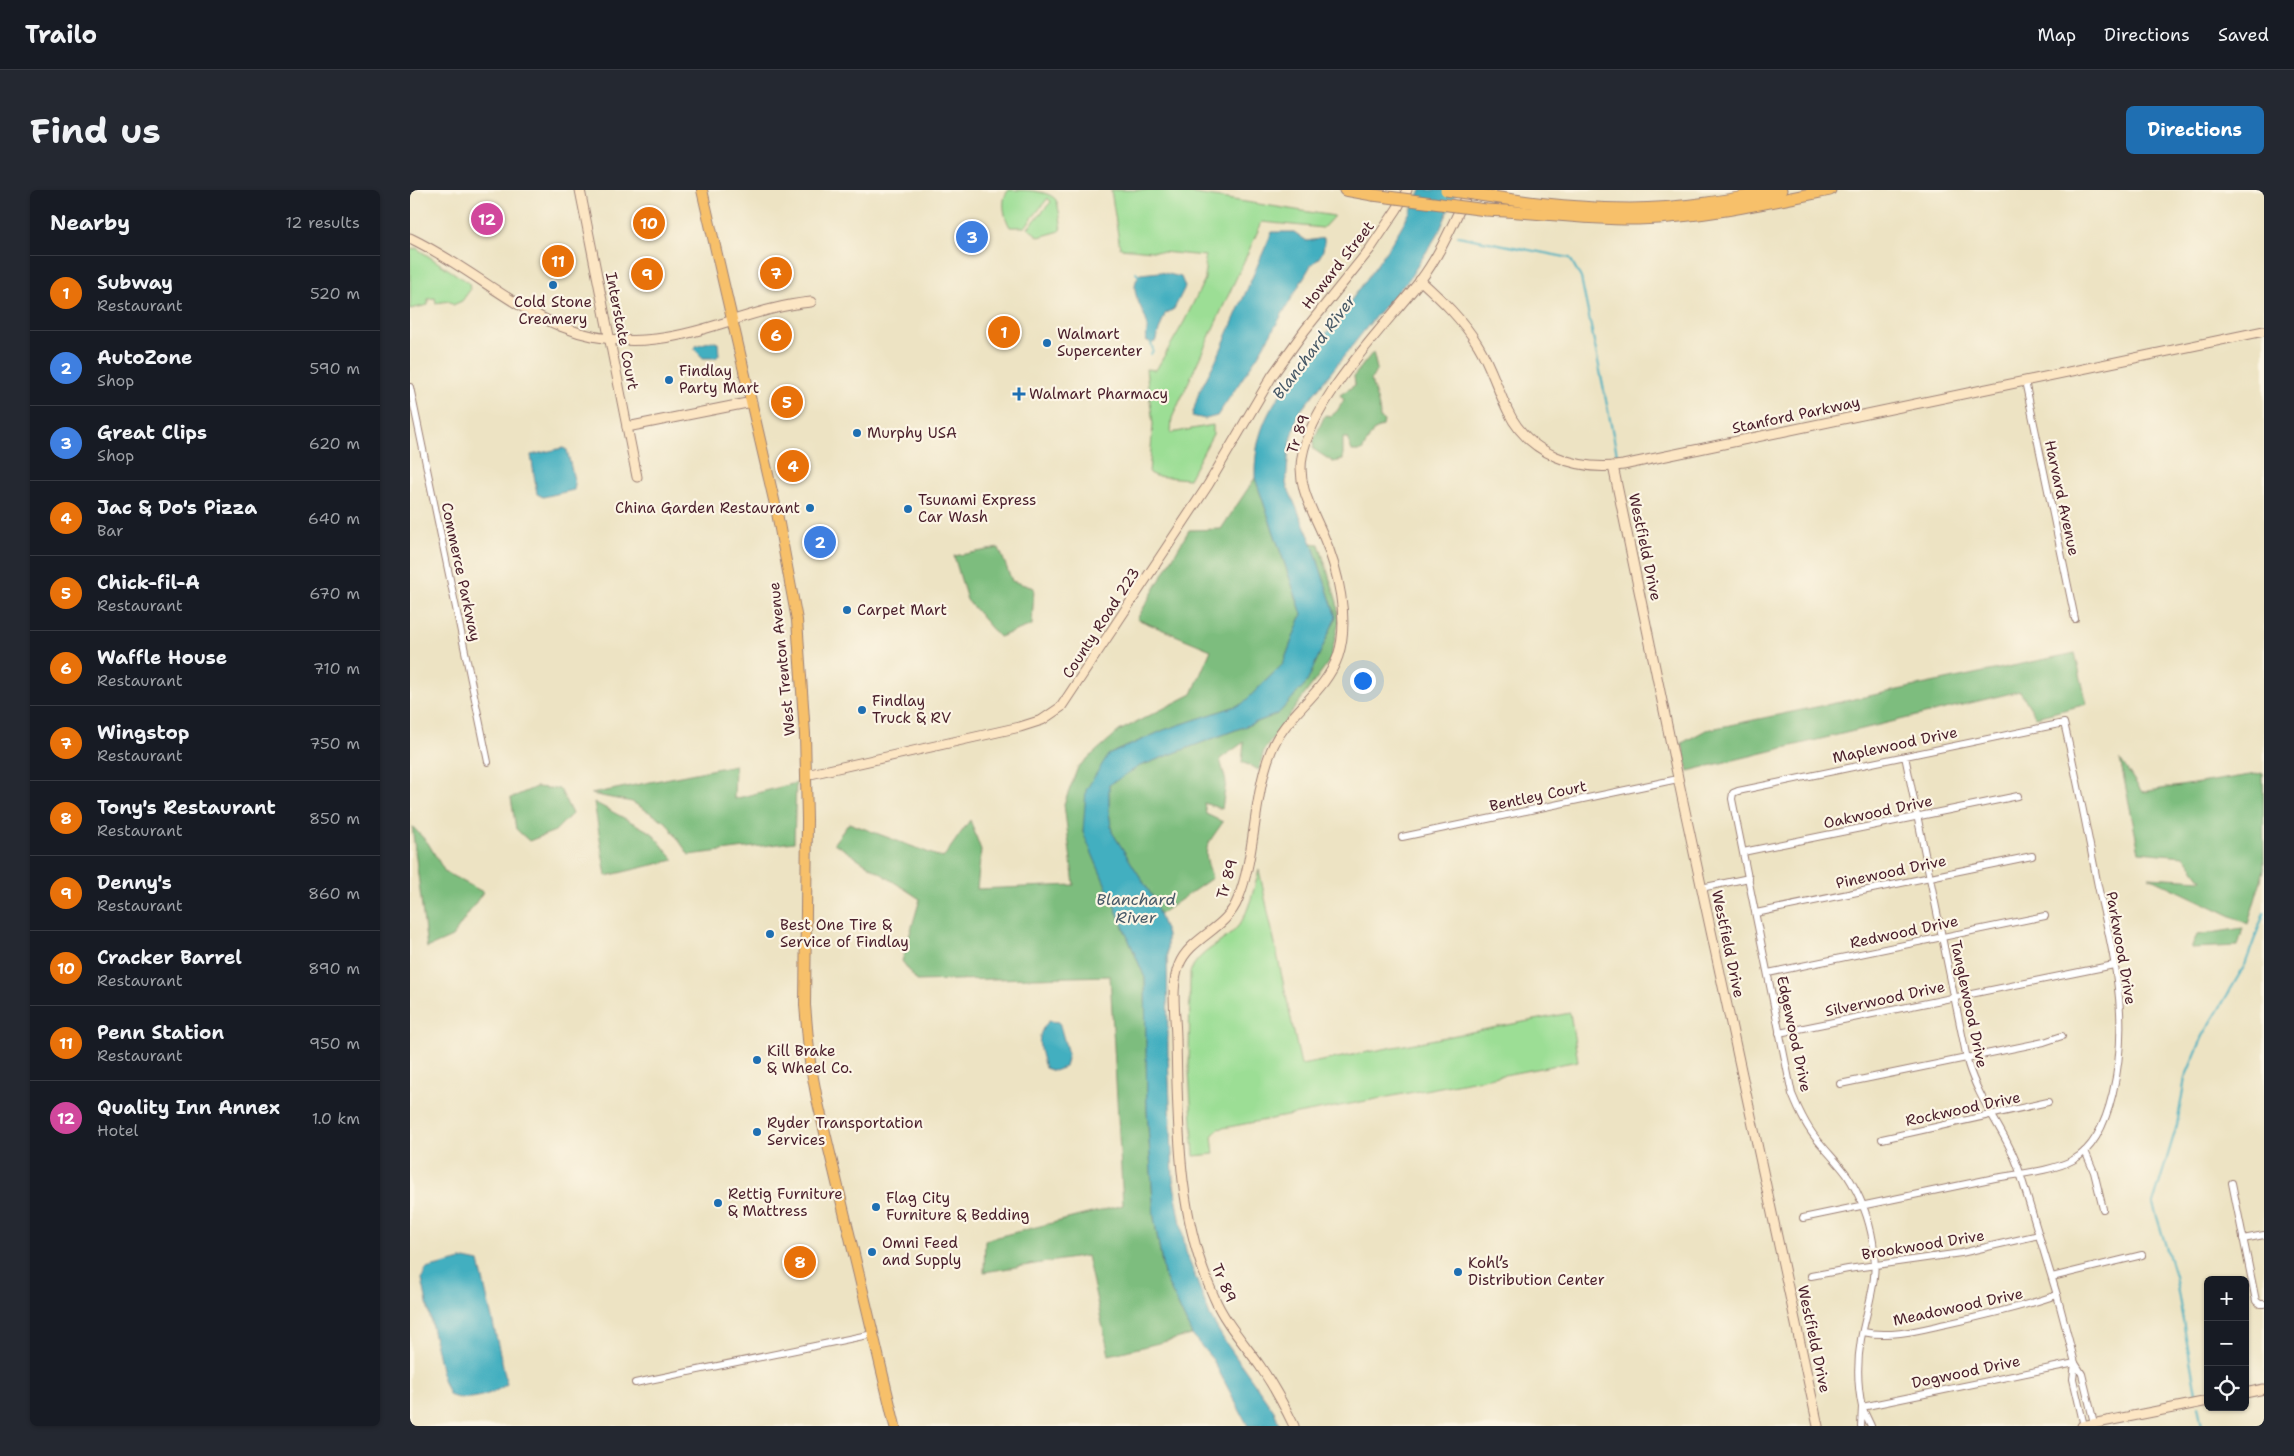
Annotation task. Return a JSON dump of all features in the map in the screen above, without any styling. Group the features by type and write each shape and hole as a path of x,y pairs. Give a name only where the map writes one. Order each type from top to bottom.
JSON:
{"highway":[{"path":"1345,190 1486,210 1523,211 1585,218 1656,218 1741,208 1830,190"},
{"path":"1446,190 1584,208 1631,209 1703,204 1781,190"}],"main road":[{"name":"West Trenton Avenue","path":"702,190 778,519 797,620 802,678 806,775 806,1033 817,1099 895,1426"}],"street":[{"name":"Interstate Court","path":"580,190 637,477"},
{"name":"Howard Street","path":"1305,330 1370,249 1397,209 1407,190"},
{"name":"Tr 89","path":"1294,1426 1261,1367 1218,1306 1206,1279 1195,1243 1186,1202 1178,1122 1177,970 1183,957 1193,946 1216,929 1234,907 1242,884 1271,749 1286,725 1318,690 1329,674 1339,652 1344,626 1340,599 1325,539 1303,490 1302,458 1309,434 1322,407 1370,341 1420,280 1444,243 1469,190"},
{"path":"410,238 432,249 515,304 545,320 571,331 610,339 636,340 671,337 794,303 811,302"},
{"name":"Stanford Parkway","path":"1420,280 1451,309 1478,344 1508,412 1525,436 1540,448 1566,461 1594,467 1613,466 2264,331"},
{"name":"County Road 223","path":"806,775 1020,727 1042,720 1058,710 1070,696 1164,553 1208,484 1272,376 1305,330"},
{"name":"Harvard Avenue","path":"2025,381 2075,620"},
{"name":"Commerce Parkway","path":"410,387 488,762"},
{"path":"627,427 752,402"},
{"name":"Westfield Drive","path":"1613,466 1678,779 1818,1426"},
{"name":"Maplewood Drive","path":"1732,795 1738,791 2064,723"},
{"name":"Parkwood Drive","path":"1803,1218 2068,1162 2085,1151 2096,1138 2116,1070 2120,1020 2114,965 2064,723"},
{"name":"Tanglewood Drive","path":"1905,756 1966,1058 1976,1086 2007,1139 2020,1173 2052,1277 2075,1362 2082,1374 2094,1423"},
{"name":"Bentley Court","path":"1402,837 1678,779"},
{"name":"Edgewood Drive","path":"1732,795 1788,1080 1802,1116 1814,1136 1847,1176 1863,1205 1873,1241 1875,1265 1872,1297 1863,1332 1858,1377 1862,1407 1861,1426"},
{"name":"Oakwood Drive","path":"1743,852 2018,796"},
{"name":"Pinewood Drive","path":"1756,913 2032,856"},
{"path":"1702,888 1749,878"},
{"name":"Redwood Drive","path":"1768,973 2045,916"},
{"name":"Silverwood Drive","path":"1779,1033 2114,965"},
{"path":"1840,1084 2062,1036"},
{"name":"Rockwood Drive","path":"1882,1139 2048,1102"},
{"path":"2085,1151 2094,1172 2103,1209"},
{"path":"2232,1183 2256,1301 2264,1304"},
{"name":"Brookwood Drive","path":"1811,1276 1960,1253 2039,1234"},
{"path":"2243,1239 2264,1235"},
{"path":"2052,1277 2142,1255"},
{"name":"Meadowood Drive","path":"1863,1332 1887,1334 1909,1332 2002,1312 2057,1295"},
{"path":"635,1383 873,1334"},
{"name":"Tanglewood Drive","path":"2075,1362 2073,1379 2083,1426"},
{"name":"Dogwood Drive","path":"1862,1407 2075,1362"},
{"path":"2249,1392 2264,1389"},
{"path":"2083,1426 2204,1401"},
{"name":"Edgewood Drive","path":"1862,1407 1871,1426"}],"green space":[{"path":"1009,190 1035,191 1053,197 1058,204 1061,221 1060,231 1039,237 1028,228 1051,202 1048,198 1025,227 1010,227 1004,208 1006,193"},
{"path":"1111,190 1170,190 1334,216 1323,228 1262,222 1172,418 1171,433 1213,425 1213,434 1189,479 1155,476 1149,473 1153,424 1146,369 1156,370 1184,322 1205,279 1205,256 1120,248"},
{"path":"416,248 469,283 470,290 462,301 453,305 449,301 436,303 435,298 428,299 428,305 410,309 410,250"},
{"path":"1373,352 1377,369 1371,380 1378,403 1380,418 1384,421 1383,426 1373,431 1362,451 1352,451 1347,438 1343,438 1343,460 1333,462 1313,449 1314,439 1325,415 1330,417 1337,411 1344,400 1340,395 1355,385 1354,376"},
{"path":"1255,478 1302,614 1283,664 1242,704 1164,730 1108,755 1083,832 1145,978 1147,1110 1154,1217 1164,1275 1192,1335 1109,1355 1087,1256 984,1272 985,1240 1123,1205 1110,976 917,981 902,961 920,899 834,843 849,823 943,858 970,820 981,850 977,889 1074,885 1064,804 1078,767 1119,731 1192,694 1211,650 1137,619 1189,530 1221,529"},
{"path":"1312,543 1319,544 1337,602 1339,622 1330,660 1264,750 1259,770 1242,762 1244,742 1220,759 1226,782 1222,809 1204,803 1206,814 1223,822 1212,837 1207,848 1207,860 1212,878 1159,915 1152,896 1112,832 1109,812 1109,784 1140,766 1278,714 1307,682 1336,617"},
{"path":"999,548 1012,581 1034,588 1032,625 999,637 967,600 954,556"},
{"path":"2075,653 2087,704 2036,717 2020,691 1688,771 1682,743 1706,730"},
{"path":"2120,759 2142,792 2263,773 2264,870 2248,924 2149,877 2202,880 2184,856 2139,852"},
{"path":"735,765 734,799 796,783 794,842 689,855 666,822 632,802 591,794"},
{"path":"536,787 560,789 572,814 555,831 529,841 516,829 511,798"},
{"path":"594,802 652,833 674,860 606,876"},
{"path":"412,826 428,843 445,872 483,892 452,937 427,948"},
{"path":"1259,870 1301,1065 1570,1013 1578,1061 1218,1129 1212,1136 1214,1154 1194,1156 1189,1071 1190,972 1199,958 1227,937 1239,925 1249,905"},
{"path":"2243,928 2238,946 2191,948 2197,935"}],"water":[{"name":"Blanchard River","path":"1421,190 1457,190 1439,232 1409,279 1375,317 1298,414 1289,448 1286,484 1312,543 1336,617 1307,682 1278,714 1140,766 1109,785 1109,812 1112,832 1152,896 1167,935 1168,1055 1173,1179 1186,1252 1210,1316 1224,1340 1274,1411 1280,1426 1248,1426 1213,1360 1192,1335 1164,1275 1154,1217 1147,1110 1145,978 1083,832 1086,790 1108,755 1164,730 1242,704 1283,664 1302,614 1255,478 1256,456 1260,437 1265,420 1282,391 1373,270 1411,211"},
{"path":"1272,232 1294,232 1307,241 1324,238 1323,250 1320,257 1311,265 1259,354 1217,416 1205,419 1192,416 1199,392 1218,356"},
{"path":"1160,272 1181,277 1185,287 1174,309 1165,314 1155,342 1151,343 1146,340 1147,323 1135,292 1135,286 1140,274"},
{"path":"712,341 718,343 719,355 716,358 703,358 694,349 695,346"},
{"path":"563,448 567,450 575,484 574,490 543,497 537,494 531,455"},
{"path":"1049,1021 1059,1022 1068,1054 1065,1067 1054,1071 1045,1068 1041,1055 1041,1032"},
{"path":"465,1259 479,1262 507,1384 487,1394 471,1398 449,1395 443,1379 422,1279 426,1269"}],"waterway":[{"path":"1458,236 1570,258 1581,278 1618,459"},
{"path":"1136,273 1139,276"},
{"path":"1151,343 1153,350 1151,354"},
{"path":"2197,1399 2175,1276 2153,1204 2177,1125 2185,1078 2203,1036 2245,965 2264,913"},
{"path":"2198,1406 2202,1426"}],"place":[{"name":"Quality Inn Annex","path":"487,219"},
{"name":"Cracker Barrel","path":"649,223"},
{"name":"Great Clips","path":"972,237"},
{"name":"Penn Station","path":"558,261"},
{"name":"Wingstop","path":"776,273"},
{"name":"Denny's","path":"647,274"},
{"name":"Cold Stone Creamery","path":"553,285"},
{"name":"Subway","path":"1004,332"},
{"name":"Waffle House","path":"776,335"},
{"name":"Walmart Supercenter","path":"1047,343"},
{"name":"Findlay Party Mart","path":"669,380"},
{"name":"Walmart Pharmacy","path":"1019,394"},
{"name":"Chick-fil-A","path":"787,402"},
{"name":"Murphy USA","path":"857,433"},
{"name":"Jac & Do's Pizza","path":"793,466"},
{"name":"China Garden Restaurant","path":"810,508"},
{"name":"Tsunami Express Car Wash","path":"908,509"},
{"name":"AutoZone","path":"820,542"},
{"name":"Carpet Mart","path":"847,610"},
{"name":"Findlay Truck & RV","path":"862,710"},
{"name":"Best One Tire & Service of Findlay","path":"770,934"},
{"name":"Kill Brake & Wheel Co.","path":"757,1060"},
{"name":"Ryder Transportation Services","path":"757,1132"},
{"name":"Rettig Furniture & Mattress","path":"718,1203"},
{"name":"Flag City Furniture & Bedding","path":"876,1207"},
{"name":"Omni Feed and Supply","path":"872,1252"},
{"name":"Tony's Restaurant","path":"800,1262"},
{"name":"Kohl’s Distribution Center","path":"1458,1272"}]}
